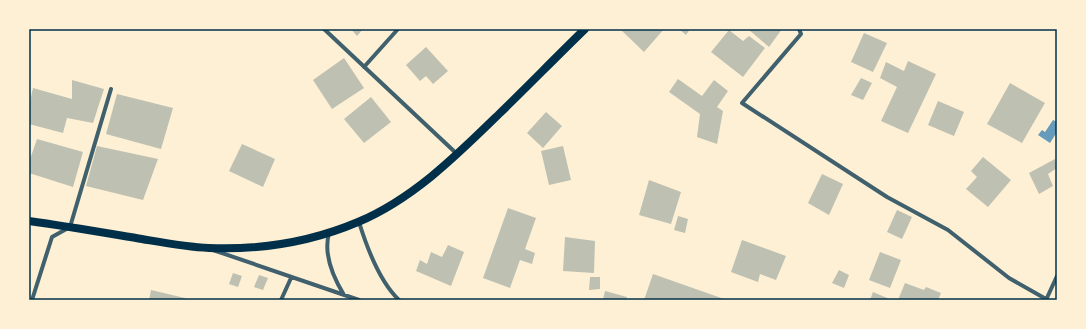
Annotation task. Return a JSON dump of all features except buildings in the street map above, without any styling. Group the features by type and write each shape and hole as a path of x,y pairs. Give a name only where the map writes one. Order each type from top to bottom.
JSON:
{"main road":[{"path":"29,221 179,245 207,248 251,249 296,242 329,233 359,222 388,207 417,188 457,154 585,29"}],"street":[{"path":"324,29 457,154"},
{"path":"364,67 398,29"},
{"path":"800,29 801,34 742,103 887,197 948,230 1009,278 1046,300 1057,276"},
{"path":"32,300 52,237 70,227 111,89"},
{"path":"359,222 372,257 383,278 399,300"},
{"path":"329,233 327,241 327,255 332,271 344,295"},
{"path":"207,248 359,300"},
{"path":"281,300 291,278"}],"water":[{"path":"1053,120 1057,122 1057,132 1050,143 1038,135 1042,130 1045,132"}]}
